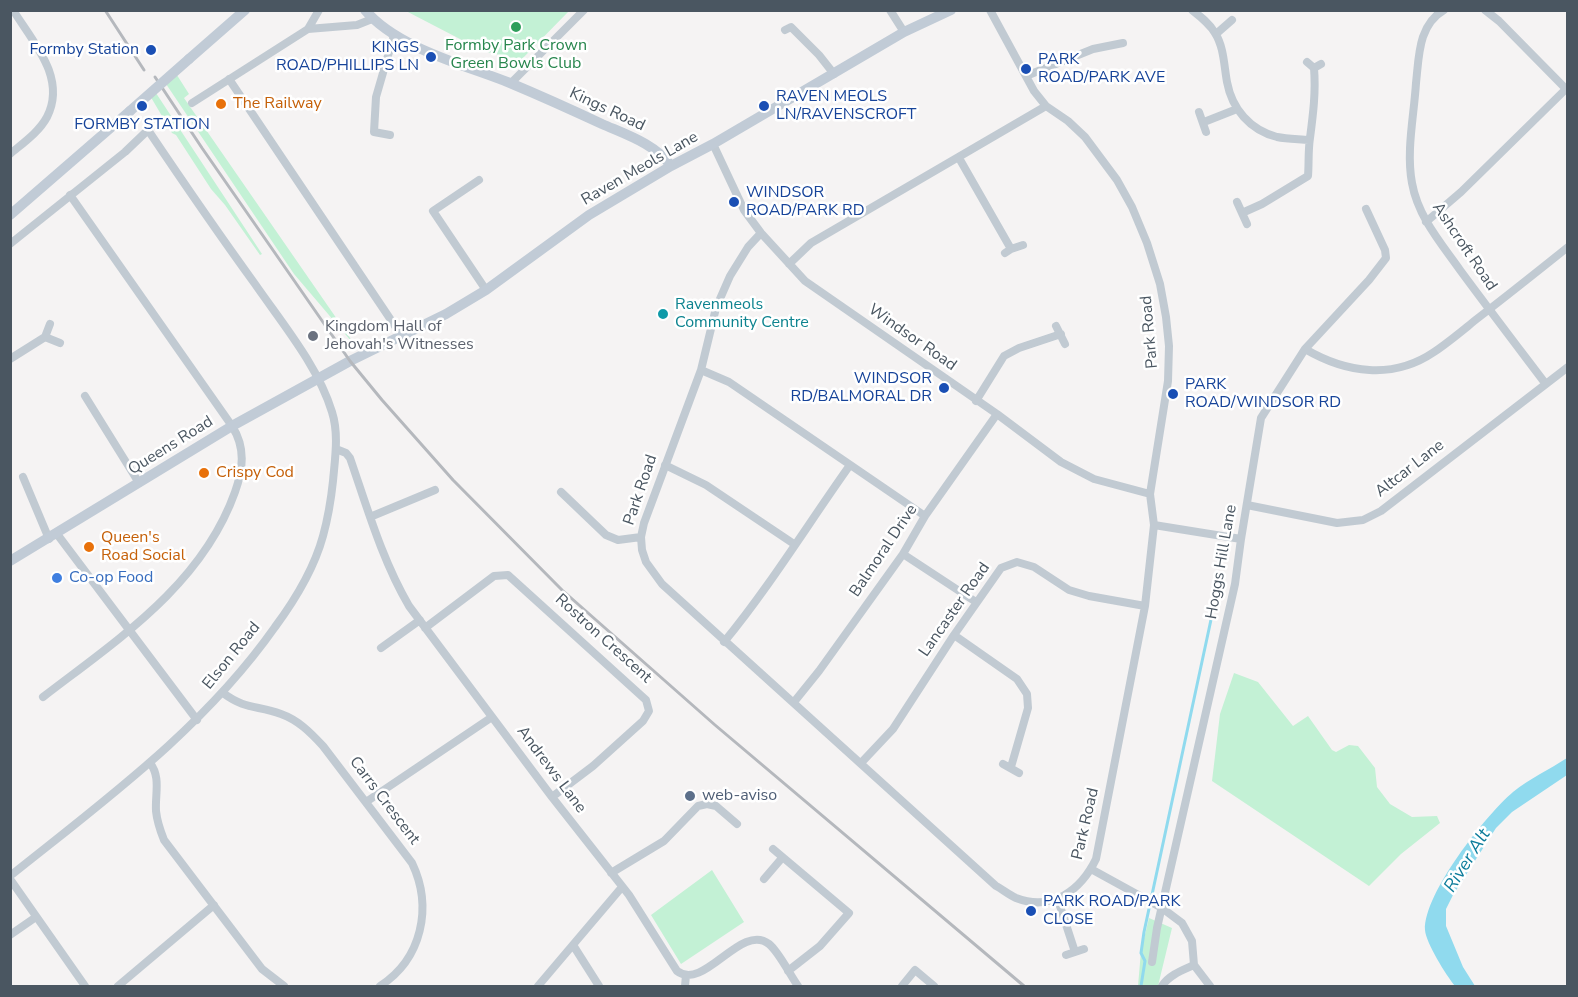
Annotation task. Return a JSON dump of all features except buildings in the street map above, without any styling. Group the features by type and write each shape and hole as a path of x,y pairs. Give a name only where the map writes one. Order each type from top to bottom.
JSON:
{"street":[{"path":"10,154 34,134 47,117 52,93 49,67 13,10"},
{"path":"10,215 245,10"},
{"path":"192,103 308,29 319,10"},
{"path":"511,83 584,10"},
{"path":"890,10 904,32"},
{"name":"Raven Meols Lane","path":"350,361 446,314 486,290 589,215 904,32 951,10"},
{"name":"Park Road","path":"761,233 748,247 730,276 717,308 701,370 650,504 641,537 646,562 662,584 724,642 794,702 996,886 1016,898 1031,901 1058,900 1082,882 1096,859 1145,606 1154,525 1150,494 1168,381 1170,346 1155,264 1141,226 1117,180 1085,137 1068,121 1046,106 1026,76 990,10"},
{"path":"1192,10 1216,34 1229,92 1237,109 1254,126 1269,134 1309,140"},
{"name":"Ashcroft Road","path":"1444,10 1437,14 1427,27 1419,49 1410,162 1416,201 1426,222 1545,383"},
{"path":"1426,222 1461,192 1567,88 1485,10"},
{"path":"308,29 357,25 369,15"},
{"name":"Kings Road","path":"369,15 394,35 452,61 511,83 656,150 671,166"},
{"path":"1216,34 1232,20"},
{"path":"785,30 791,27 834,74"},
{"path":"390,135 374,132 376,97 394,35"},
{"path":"1026,76 1093,49 1124,43"},
{"path":"1242,213 1262,204 1308,176 1309,140 1315,95 1314,65"},
{"path":"229,79 401,335"},
{"path":"789,264 811,243 1046,106"},
{"path":"1204,122 1237,109"},
{"path":"1199,112 1206,132"},
{"path":"10,244 125,152 148,130 318,378"},
{"name":"Windsor Road","path":"713,144 744,210 761,233 805,281 975,401 997,414 1061,462 1094,479 1150,494"},
{"path":"959,158 1008,251 1023,245"},
{"path":"479,180 433,212 486,290"},
{"path":"43,697 129,630 172,592 188,574 224,519 237,487 242,456 241,442 232,426 70,195"},
{"path":"1238,202 1247,224"},
{"name":"Hoggs Hill Lane","path":"1152,962 1162,908 1235,584 1261,418 1305,349 1369,280 1386,258 1385,250 1365,209"},
{"path":"1305,349 1321,358 1359,371 1404,368 1434,352 1568,247"},
{"path":"10,359 45,337 50,324"},
{"path":"975,401 1004,356 1059,330 1065,345"},
{"path":"45,337 60,343"},
{"name":"Queens Road","path":"10,561 232,426 350,361"},
{"name":"Altcar Lane","path":"1247,505 1337,523 1363,520 1381,511 1568,367"},
{"path":"701,370 729,382 925,516"},
{"name":"Elson Road","path":"10,878 150,763 197,720 253,657 286,613 312,566 330,504 336,428 332,411 318,378"},
{"path":"85,396 139,483"},
{"name":"Balmoral Drive","path":"794,702 903,554 925,516 997,414"},
{"name":"Andrews Lane","path":"336,449 346,453 350,458 370,517 398,586 422,624 622,887 644,917 677,971 686,975"},
{"path":"665,465 706,485 794,544"},
{"path":"724,642 756,603 794,544 850,465"},
{"path":"22,477 53,536 129,630 197,720"},
{"path":"370,517 435,490"},
{"path":"561,492 606,535 618,540 641,537"},
{"path":"1154,525 1241,538"},
{"path":"903,554 976,602"},
{"name":"Lancaster Road","path":"861,763 893,729 976,602 1001,568 1017,562 1034,567 1069,590 1145,606"},
{"name":"Rostron Crescent","path":"422,624 490,578 498,574 508,575 646,699 649,711 643,721 593,766 552,797"},
{"path":"381,648 422,624"},
{"path":"954,635 1017,679 1027,694 1028,708 1011,768"},
{"name":"Carrs Crescent","path":"223,693 244,706 278,713 293,719 308,730 412,863 423,900 422,923 415,946 403,966 386,985"},
{"path":"366,802 492,717"},
{"path":"150,763 156,774 156,813 164,840 262,969 284,987"},
{"path":"610,873 664,842 698,806 707,804 716,806 738,824"},
{"path":"773,849 849,913 820,946 788,971"},
{"path":"764,879 782,858"},
{"path":"1091,868 1162,908 1182,923 1192,941 1194,965 1210,987"},
{"path":"10,878 85,987"},
{"path":"538,987 622,887"},
{"path":"1058,900 1070,953 1084,949"},
{"path":"118,987 213,905"},
{"path":"10,935 36,917"},
{"path":"685,987 686,975 698,973 753,939 765,941 771,945 798,987"},
{"path":"573,945 599,987"},
{"path":"1162,987 1176,973 1194,965"},
{"path":"902,987 915,970 934,987"}],"green space":[{"path":"406,11 569,11 521,60 483,51"},
{"path":"175,72 189,94 184,98 357,348 294,274 164,81"},
{"path":"154,90 262,254 260,255 211,189 176,135 172,133 149,94"},
{"path":"1234,673 1258,682 1293,726 1308,716 1332,750 1336,752 1349,745 1358,746 1375,768 1377,787 1390,804 1412,817 1437,816 1440,823 1401,854 1369,886 1212,781 1220,714"},
{"path":"712,870 744,922 681,964 651,915"},
{"path":"1149,918 1172,928 1158,986 1138,986 1141,951"}],"water":[{"name":"River Alt","path":"1567,758 1567,775 1512,812 1496,828 1446,909 1446,926 1463,967 1475,986 1455,986 1437,959 1426,936 1427,914 1434,896 1458,856 1501,803 1519,787"}],"waterway":[{"path":"1141,986 1145,961 1141,953 1144,932 1218,587"}],"railway":[{"path":"105,10 144,70"},
{"path":"155,77 350,361 453,480 562,590 715,725 1024,986"}],"place":[{"name":"Formby Park Crown Green Bowls Club","path":"516,27"},
{"name":"Formby Station","path":"151,50"},
{"name":"KINGS ROAD/PHILLIPS LN","path":"431,57"},
{"name":"PARK ROAD/PARK AVE","path":"1026,69"},
{"name":"The Railway","path":"221,104"},
{"name":"FORMBY STATION","path":"142,106"},
{"name":"RAVEN MEOLS LN/RAVENSCROFT","path":"764,106"},
{"name":"WINDSOR ROAD/PARK RD","path":"734,202"},
{"name":"Ravenmeols Community Centre","path":"663,314"},
{"name":"Kingdom Hall of Jehovah's Witnesses","path":"313,336"},
{"name":"WINDSOR RD/BALMORAL DR","path":"944,388"},
{"name":"PARK ROAD/WINDSOR RD","path":"1173,394"},
{"name":"Crispy Cod","path":"204,473"},
{"name":"Queen's Road Social","path":"89,547"},
{"name":"Co-op Food","path":"57,578"},
{"name":"web-aviso","path":"690,796"},
{"name":"PARK ROAD/PARK CLOSE","path":"1031,911"}]}
